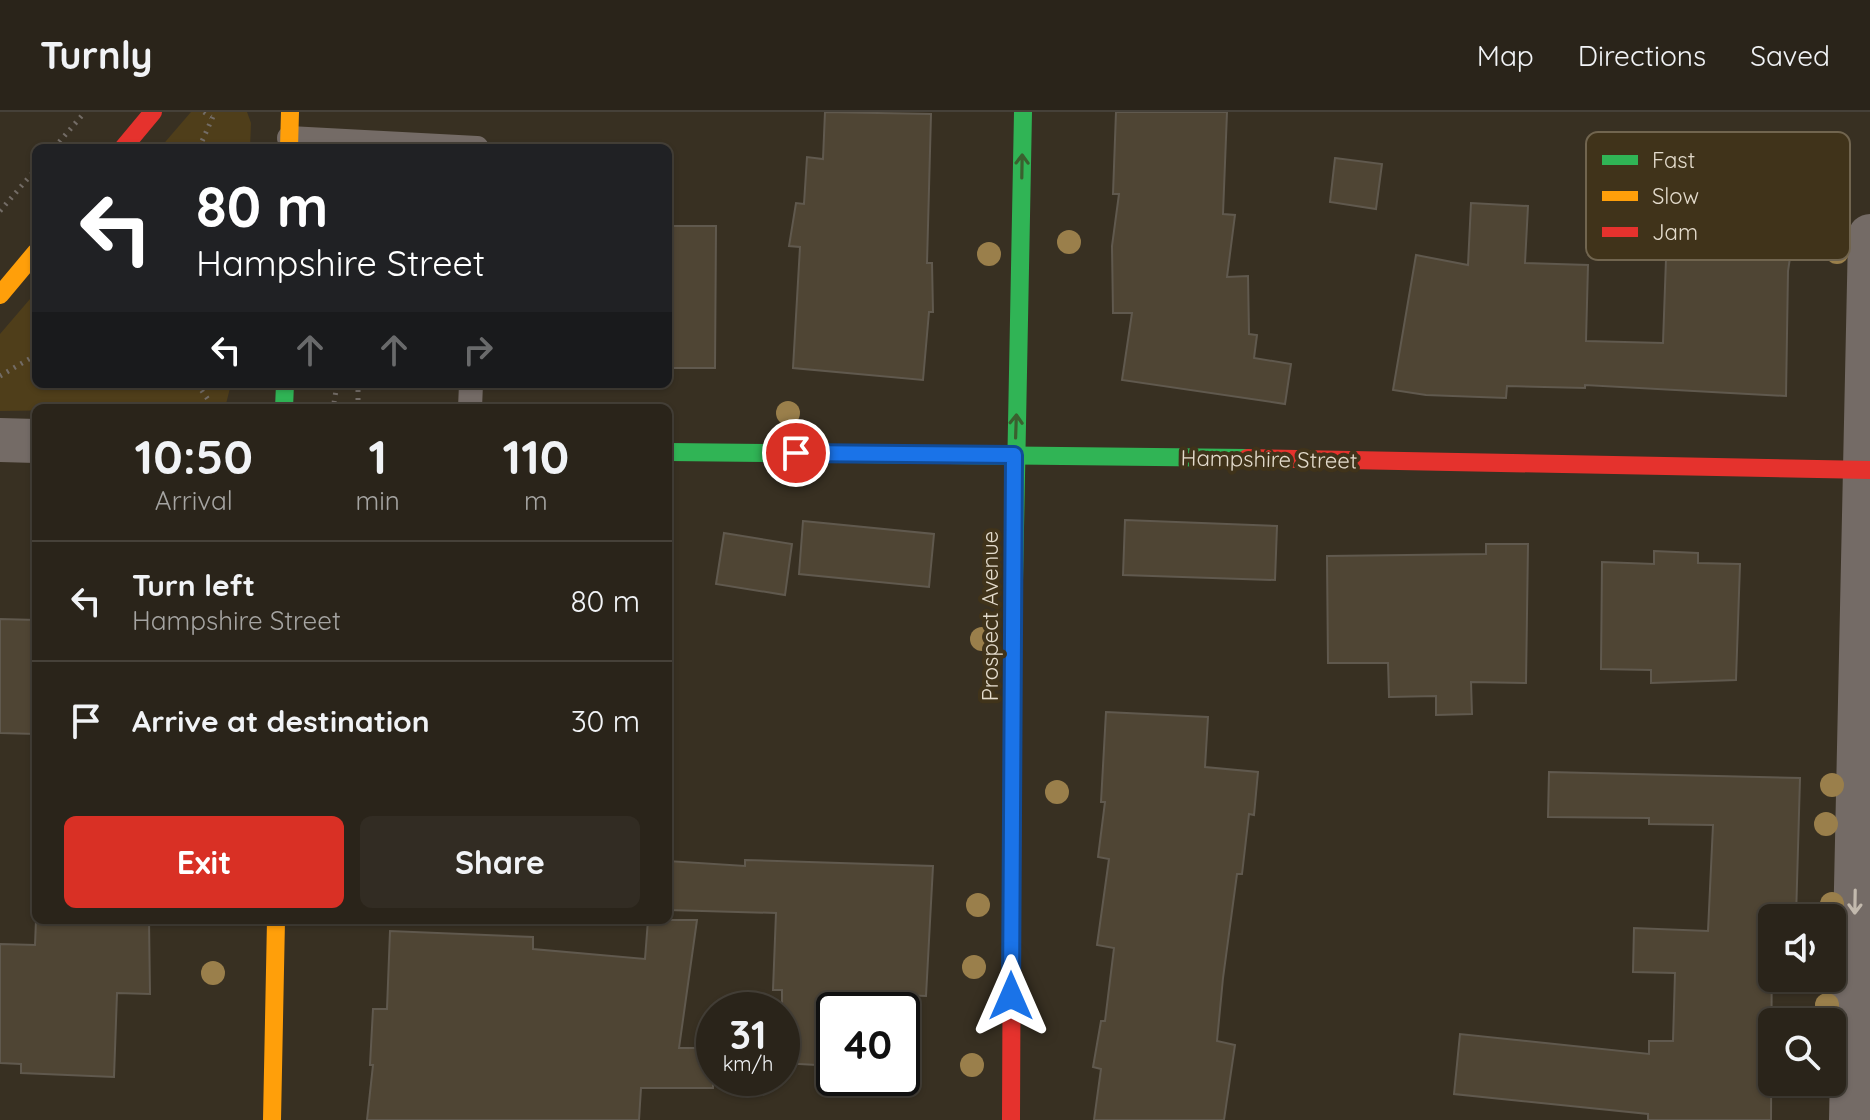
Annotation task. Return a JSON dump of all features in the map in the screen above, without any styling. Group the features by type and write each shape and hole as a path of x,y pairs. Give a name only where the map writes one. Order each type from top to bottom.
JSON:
{"street":[{"path":"126,144 153,112"},
{"path":"289,143 290,112"},
{"name":"Prospect Avenue","path":"1011,1120 1014,455 1023,112"},
{"path":"1851,1120 1870,236"},
{"path":"0,295 32,257"},
{"path":"0,440 32,441"},
{"name":"Hampshire Street","path":"672,452 1866,470"},
{"path":"272,1120 276,924"}],"lane":[{"path":"289,143 334,144"}],"path":[{"path":"57,144 85,112"},
{"path":"201,144 213,115 204,112"},
{"path":"0,211 32,174"},
{"path":"0,376 32,357"},
{"path":"334,403 336,388"},
{"path":"358,388 358,404"}],"shaded area":[{"path":"191,112 247,112 251,123 250,144 163,144"},
{"path":"32,297 32,388 230,388 226,404 32,404 32,411 0,411 0,334"}],"building":[{"path":"825,112 931,114 927,263 932,263 933,312 929,312 923,380 793,368 800,247 789,246 796,203 804,204 807,157 823,159"},
{"path":"1116,112 1227,112 1223,214 1235,215 1227,277 1248,276 1249,334 1257,335 1254,358 1291,364 1285,404 1122,380 1132,313 1113,313 1112,246 1119,194 1113,194"},
{"path":"1335,158 1382,164 1376,209 1330,202"},
{"path":"1471,203 1528,206 1525,263 1588,265 1586,341 1663,343 1666,260 1790,260 1786,396 1585,385 1585,388 1507,386 1506,398 1426,395 1393,390 1416,255 1468,265"},
{"path":"672,226 716,226 715,368 672,368"},
{"path":"1125,520 1277,526 1275,580 1123,575"},
{"path":"803,521 934,534 929,587 799,574"},
{"path":"724,533 792,544 785,595 716,584"},
{"path":"1486,544 1528,544 1526,683 1471,682 1472,714 1436,715 1436,696 1389,697 1388,663 1328,663 1327,556 1486,554"},
{"path":"1654,551 1698,553 1698,563 1740,564 1736,680 1651,683 1651,670 1601,669 1602,562 1654,564"},
{"path":"0,619 32,620 32,734 0,733"},
{"path":"1106,712 1208,717 1205,767 1258,772 1254,815 1249,814 1242,874 1237,874 1223,978 1217,1041 1235,1045 1224,1120 1094,1120 1101,1069 1093,1067 1101,1021 1105,1021 1114,948 1097,945 1109,859 1098,857 1105,802 1101,802"},
{"path":"1549,772 1800,778 1796,904 1758,904 1758,992 1772,992 1772,1008 1758,1008 1758,1096 1771,1096 1771,1120 1648,1120 1648,1114 1454,1094 1460,1034 1649,1054 1649,1041 1673,1041 1675,973 1633,972 1634,928 1708,931 1713,825 1649,824 1649,818 1548,817"},
{"path":"745,860 933,866 926,996 920,996 920,992 816,992 816,1065 800,1064 800,992 773,990 776,913 672,910 672,861 745,866"},
{"path":"697,920 679,1048 696,1048 696,1088 641,1088 639,1120 367,1120 373,1065 370,1065 373,1009 387,1009 390,931 533,937 533,949 645,959 648,924"},
{"path":"36,924 149,924 150,994 117,993 114,1077 21,1073 21,1064 0,1063 0,944 35,945"}],"traffic: fast":[{"path":"1013,632 1023,112"},
{"path":"284,404 285,388"},
{"path":"672,452 1247,458"}],"traffic: slow":[{"path":"289,144 290,112"},
{"path":"0,295 32,257"},
{"path":"272,1120 276,924"}],"traffic: jam":[{"path":"126,144 153,112"},
{"path":"1247,458 1870,470"},
{"path":"1011,1120 1013,632"}],"route":[{"path":"796,453 1014,455 1011,996"}]}
